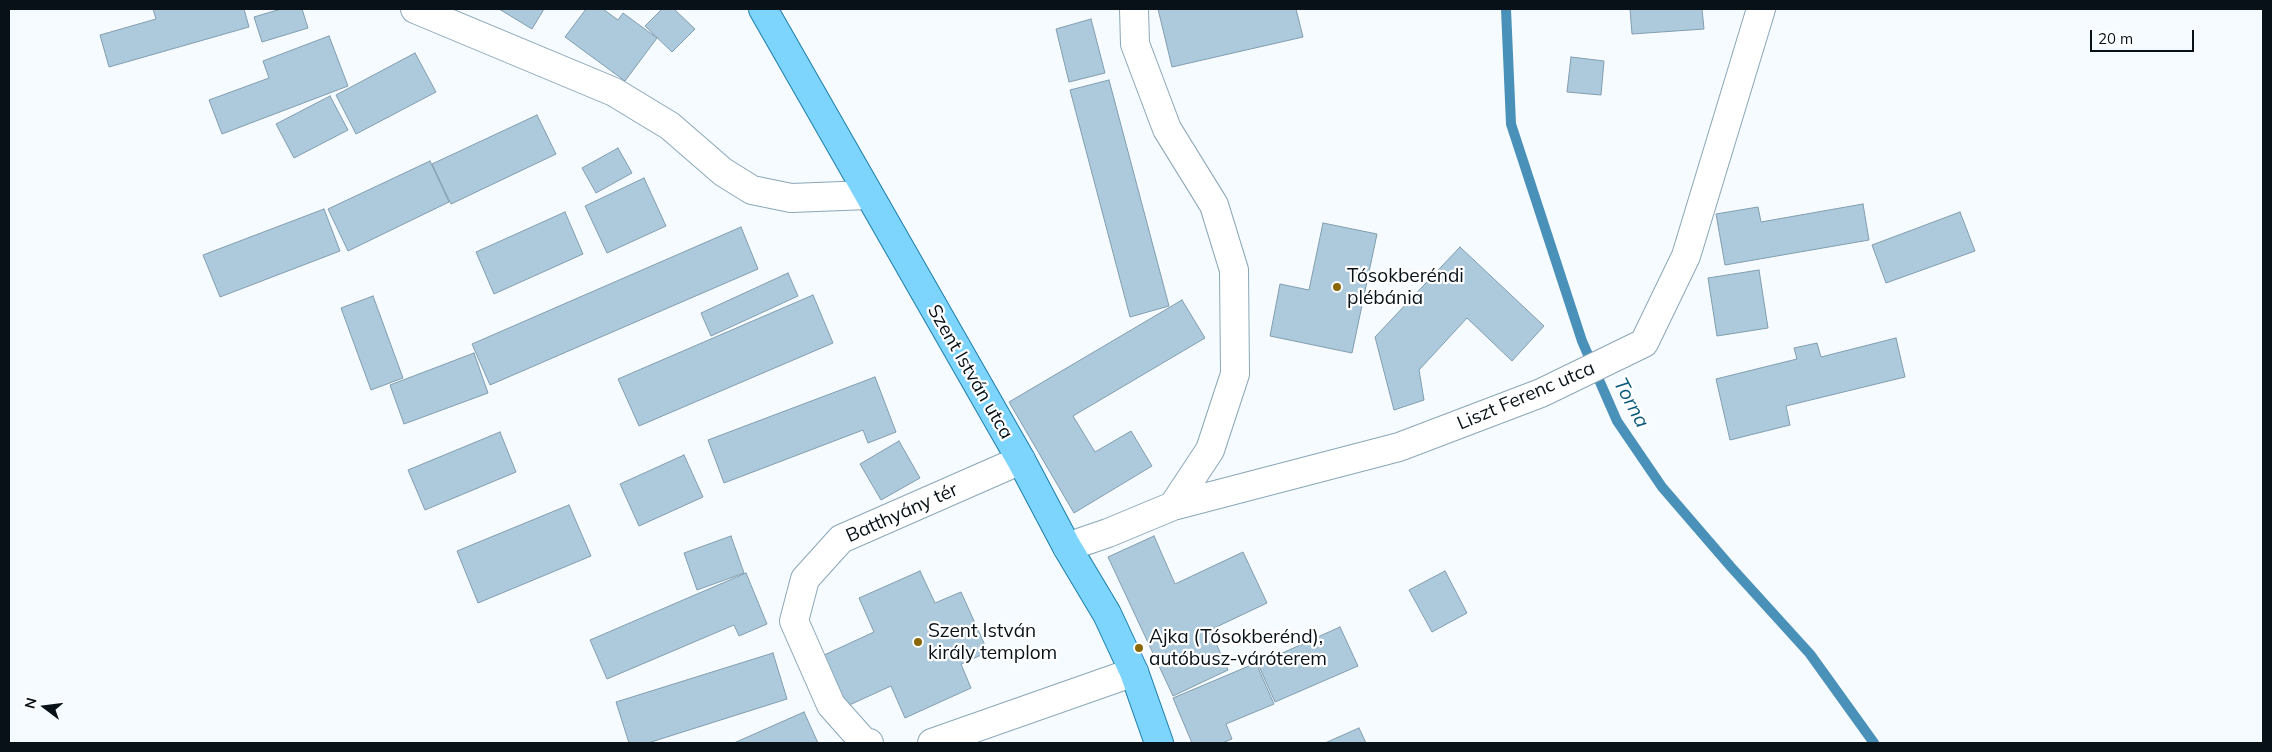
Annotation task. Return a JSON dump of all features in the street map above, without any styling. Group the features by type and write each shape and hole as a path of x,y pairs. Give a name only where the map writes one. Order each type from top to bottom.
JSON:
{"main road":[{"name":"Szent István utca","path":"763,9 1107,614 1134,672 1159,743"}],"street":[{"path":"415,9 614,92 670,126 723,172 752,190 791,198 868,195"},
{"path":"1134,9 1135,44 1167,128 1214,205 1234,270 1235,374 1210,450 1174,506"},
{"name":"Liszt Ferenc utca","path":"1068,547 1108,534 1174,506 1399,447 1541,393 1644,343 1686,256 1761,9"},
{"name":"Batthyány tér","path":"869,743 864,742 831,705 794,621 805,579 841,539 1021,460"},
{"path":"932,743 1134,672"}],"building":[{"path":"153,9 244,9 249,27 109,67 100,35 156,19"},
{"path":"281,9 302,9 308,28 262,42 254,17"},
{"path":"499,9 544,9 532,29"},
{"path":"586,9 603,9 618,20 623,13 657,38 625,81 565,37"},
{"path":"662,9 674,9 695,29 672,52 645,26"},
{"path":"1158,9 1296,9 1303,37 1172,67"},
{"path":"1630,9 1702,9 1704,29 1632,34"},
{"path":"1091,19 1105,73 1069,82 1056,29"},
{"path":"329,36 348,86 222,134 209,100 269,78 263,61"},
{"path":"415,53 436,92 356,134 336,95"},
{"path":"1571,57 1604,61 1601,95 1567,92"},
{"path":"1109,80 1169,306 1130,317 1070,90"},
{"path":"330,96 348,130 294,158 276,124"},
{"path":"537,115 556,154 451,204 432,164"},
{"path":"618,148 632,173 596,193 582,168"},
{"path":"430,161 449,202 348,251 328,209"},
{"path":"644,178 666,226 607,253 585,206"},
{"path":"1863,204 1869,240 1725,265 1716,214 1758,207 1761,222"},
{"path":"324,209 340,251 220,297 203,255"},
{"path":"565,212 583,254 494,294 476,252"},
{"path":"1960,212 1975,251 1886,283 1872,245"},
{"name":"Tósokberéndi plébánia","path":"1323,223 1377,234 1352,353 1270,336 1280,284 1309,290"},
{"path":"741,227 758,269 490,385 472,344"},
{"path":"1460,247 1544,326 1512,361 1467,318 1419,370 1424,400 1394,410 1375,337"},
{"path":"1759,270 1768,328 1717,336 1708,278"},
{"path":"788,273 798,296 711,336 701,313"},
{"path":"813,295 833,343 639,426 618,379"},
{"path":"373,296 403,378 371,390 341,308"},
{"path":"1182,300 1205,338 1073,416 1095,452 1131,431 1152,466 1074,513 1009,402"},
{"path":"1896,338 1905,377 1786,406 1790,425 1730,440 1716,379 1797,359 1794,348 1817,343 1821,357"},
{"path":"474,353 488,393 404,424 390,385"},
{"path":"875,377 896,432 868,443 863,430 724,483 708,440"},
{"path":"500,432 516,472 425,510 408,470"},
{"path":"899,441 920,478 881,500 860,464"},
{"path":"684,455 703,497 639,526 620,484"},
{"path":"569,505 591,556 478,603 457,551"},
{"path":"731,536 744,573 697,590 684,553"},
{"path":"1154,536 1175,584 1243,552 1267,603 1210,630 1228,670 1173,696 1108,557"},
{"name":"Szent István király templom","path":"920,571 935,603 961,592 988,652 961,664 971,688 905,718 891,686 845,707 822,656 874,632 859,598"},
{"path":"1445,571 1467,613 1432,632 1409,590"},
{"path":"746,573 767,624 739,636 734,625 607,679 590,640"},
{"path":"1340,627 1358,666 1275,702 1258,664"},
{"path":"773,653 787,699 648,743 629,743 616,702"},
{"path":"1256,663 1274,704 1226,724 1232,739 1222,743 1192,743 1173,698"},
{"path":"804,712 818,743 734,743"},
{"path":"1359,728 1366,743 1325,743"}],"waterway":[{"name":"Torna","path":"1506,9 1511,124 1582,341 1617,421 1662,487 1810,654 1874,743"}],"place":[{"name":"Tósokberéndi plébánia","path":"1337,287"},
{"name":"Szent István király templom","path":"918,642"},
{"name":"Ajka (Tósokberénd), autóbusz-váróterem","path":"1139,648"}]}
